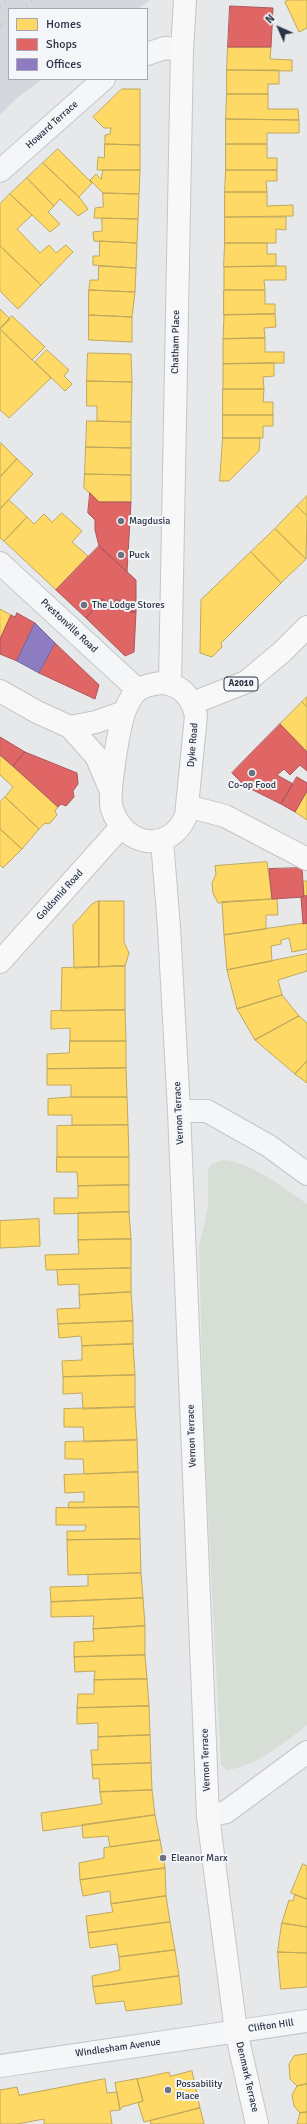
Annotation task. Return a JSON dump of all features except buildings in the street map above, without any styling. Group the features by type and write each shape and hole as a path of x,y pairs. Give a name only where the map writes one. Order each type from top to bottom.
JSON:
{"main road":[{"name":"Chatham Place","path":"170,684 182,50 185,0"},
{"name":"A2010","path":"193,703 246,682 282,652 307,627"},
{"path":"162,841 151,842 134,837 121,827 111,808 111,791 124,712 130,699 138,690 146,686 161,683 170,684 186,694 193,703"},
{"path":"0,691 37,712 70,727 96,756 111,791"},
{"name":"Dyke Road","path":"162,841 178,830 186,816 196,716 193,703"},
{"path":"70,727 96,722 124,712"},
{"path":"188,806 225,816 307,859"},
{"name":"Goldsmid Road","path":"0,962 121,827"},
{"name":"Vernon Terrace","path":"162,841 169,927 179,1111 208,1816 236,2031"},
{"name":"Denmark Terrace","path":"236,2031 257,2124"}],"street":[{"path":"148,54 165,48 182,50"},
{"name":"Howard Terrace","path":"0,171 103,80"},
{"name":"Prestonville Road","path":"0,563 138,690"},
{"path":"179,1111 207,1111 269,1146 307,1174"},
{"path":"208,1816 226,1812 307,1752"},
{"name":"Clifton Hill","path":"236,2031 307,2021"},
{"name":"Windlesham Avenue","path":"0,2066 236,2031"}],"shaded area":[{"path":"0,0 150,0 139,8 8,8 8,80 42,80 17,98 0,115"},
{"path":"222,1160 232,1161 255,1170 278,1183 307,1204 307,1725 260,1759 249,1764 227,1770 221,1765 204,1436 199,1247 208,1207 208,1169 211,1165"}],"railway":[{"path":"0,7 8,0"},
{"path":"22,8 33,0"},
{"path":"0,26 8,20"}],"place":[{"name":"Magdusia","path":"121,521"},
{"name":"Puck","path":"121,555"},
{"name":"The Lodge Stores","path":"84,605"},
{"name":"Co-op Food","path":"252,773"},
{"name":"Eleanor Marx","path":"163,1858"},
{"name":"Possability Place","path":"168,2090"}]}
